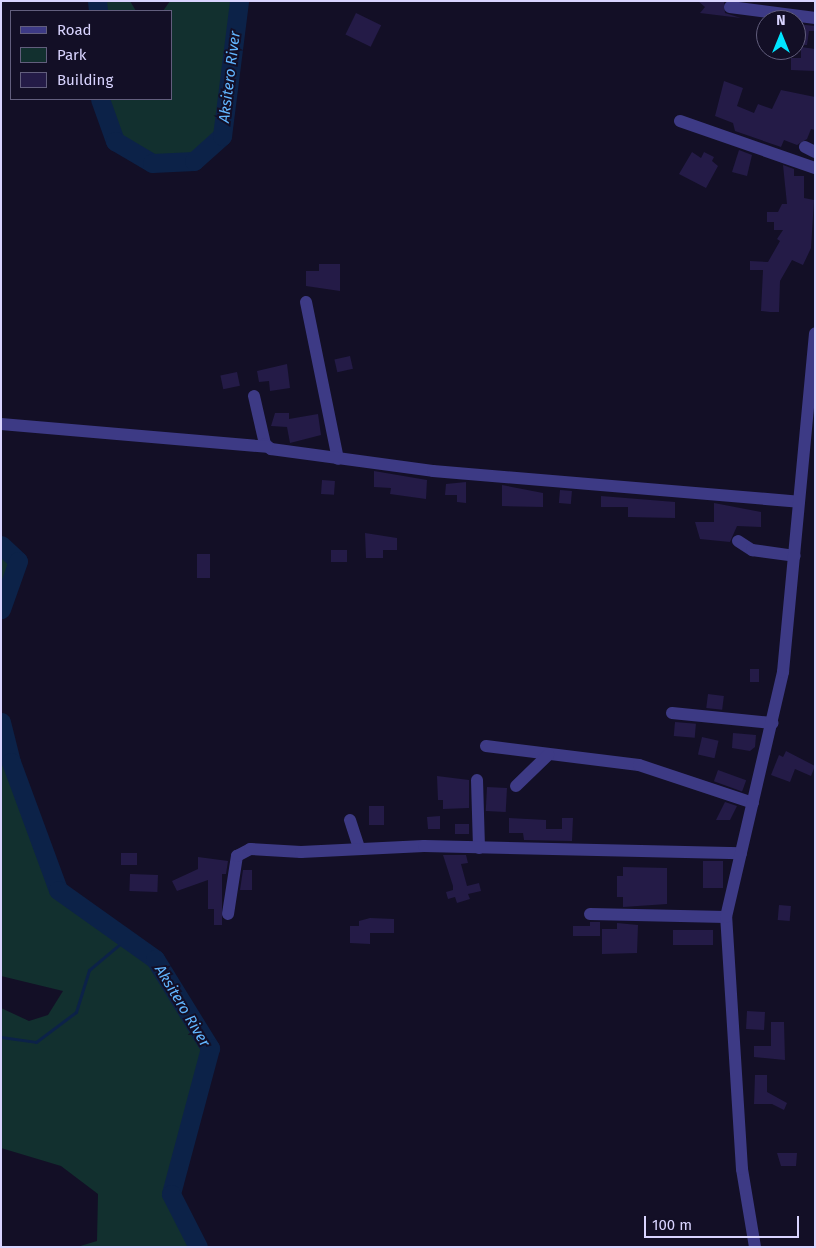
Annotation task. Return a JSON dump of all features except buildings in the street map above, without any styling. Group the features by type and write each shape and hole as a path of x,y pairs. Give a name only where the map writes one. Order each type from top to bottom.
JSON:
{"street":[{"path":"730,7 815,18"},
{"path":"680,121 815,168"},
{"path":"306,302 338,459"},
{"path":"755,1247 742,1169 726,917 773,723 789,629 815,334"},
{"path":"254,396 268,447"},
{"path":"1,424 268,447 338,459 433,471 799,502"},
{"path":"738,541 752,550 795,556"},
{"path":"672,714 773,723"},
{"path":"486,746 639,765 753,803"},
{"path":"516,786 548,755"},
{"path":"477,780 479,848"},
{"path":"350,820 359,847"},
{"path":"228,914 235,863 242,851 359,847 741,853"},
{"path":"590,914 726,917"}],"green space":[{"path":"97,1 130,1 135,10 98,10"},
{"path":"170,1 239,1 222,136 194,161 152,163 115,141 100,100 172,100 172,10 164,10"},
{"path":"1,545 18,561 1,609"},
{"path":"1,712 58,890 155,959 210,1048 171,1194 198,1247 77,1247 97,1241 98,1194 61,1166 1,1148 1,1008 29,1021 48,1015 63,991 1,976"}],"waterway":[{"name":"Aksitero River","path":"97,1 98,10"},
{"name":"Aksitero River","path":"100,100 115,141 152,163 194,161 222,136 239,1"},
{"name":"Aksitero River","path":"1,545 18,561 1,609"},
{"name":"Aksitero River","path":"1,722 11,762 58,890 155,959 210,1048 171,1194 198,1247"},
{"path":"1,1037 36,1042 76,1012 89,970 126,939"}]}
